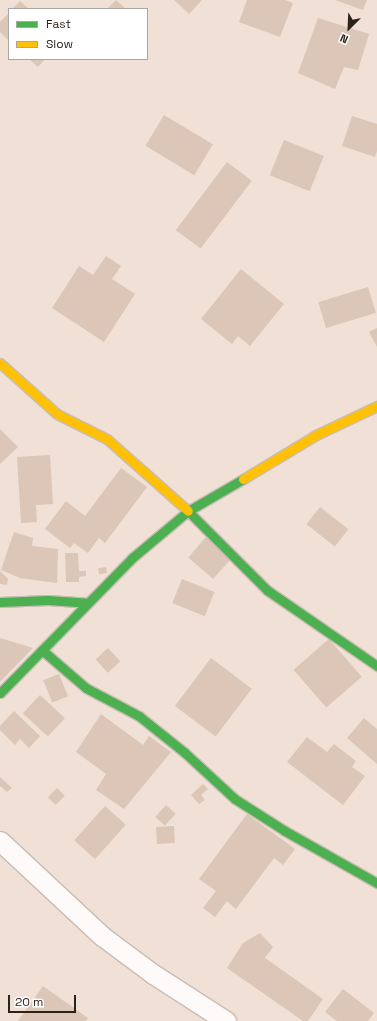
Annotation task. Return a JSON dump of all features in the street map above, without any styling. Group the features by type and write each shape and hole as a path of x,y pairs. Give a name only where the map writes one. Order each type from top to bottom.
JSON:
{"street":[{"path":"0,363 57,414 108,439 188,511 267,590 377,666"},
{"path":"0,693 132,558 188,511 316,435 377,406"},
{"path":"0,602 48,600 87,603"},
{"path":"42,650 86,688 144,721 184,752 235,799 285,831 377,883"},
{"path":"0,841 102,936 154,974 226,1021"}],"building":[{"path":"116,0 125,8 108,8"},
{"path":"174,0 202,0 189,14"},
{"path":"247,0 285,0 293,3 280,37 239,22"},
{"path":"335,0 367,0 363,10"},
{"path":"20,1 28,8 13,8"},
{"path":"8,14 8,40 0,32 0,22"},
{"path":"318,18 369,34 358,70 344,67 335,89 298,73"},
{"path":"30,60 44,60 38,67"},
{"path":"164,115 213,144 194,175 145,146"},
{"path":"352,116 377,124 377,151 375,157 342,146"},
{"path":"284,140 324,156 310,191 270,175"},
{"path":"227,162 252,181 201,249 176,230"},
{"path":"106,256 121,266 112,279 135,294 104,342 52,308 79,266 93,275"},
{"path":"241,269 284,304 250,346 238,336 232,344 201,319"},
{"path":"368,287 376,313 326,328 318,302"},
{"path":"377,328 377,347 369,332"},
{"path":"0,429 18,447 0,464"},
{"path":"50,455 53,504 36,505 37,522 21,523 17,457"},
{"path":"121,468 147,487 105,543 99,538 88,553 74,543 70,548 45,529 66,501 85,516"},
{"path":"320,507 348,529 335,547 306,524"},
{"path":"14,532 33,538 32,546 58,549 57,583 20,578 1,570"},
{"path":"206,537 231,559 213,579 188,557"},
{"path":"65,553 78,553 79,571 86,571 86,576 79,577 79,582 66,582"},
{"path":"106,567 107,573 99,574 98,568"},
{"path":"0,571 8,579 7,585 0,584"},
{"path":"182,579 214,592 205,616 172,603"},
{"path":"0,638 33,648 0,682"},
{"path":"329,639 362,677 326,708 294,670"},
{"path":"108,648 120,661 108,673 96,660"},
{"path":"211,658 252,689 216,737 175,706"},
{"path":"59,674 68,696 52,703 43,680"},
{"path":"40,695 65,718 48,736 23,713"},
{"path":"14,711 40,736 29,748 20,739 15,745 0,730 0,726"},
{"path":"101,714 143,745 149,736 171,752 124,809 96,790 106,774 76,752"},
{"path":"364,718 377,729 377,764 347,738"},
{"path":"307,737 327,752 334,744 356,761 352,767 365,776 343,805 287,762"},
{"path":"0,777 12,788 7,792 0,786"},
{"path":"203,784 208,789 201,795 205,800 199,804 191,795"},
{"path":"57,788 65,796 56,805 48,797"},
{"path":"166,805 176,814 165,826 155,817"},
{"path":"105,806 126,825 95,859 74,840"},
{"path":"247,814 295,849 283,865 274,858 236,909 227,901 215,917 203,908 216,891 199,879"},
{"path":"174,826 175,843 157,844 156,827"},
{"path":"260,933 273,947 265,958 323,999 308,1021 303,1021 227,968 243,943"},
{"path":"43,986 88,1018 86,1021 18,1021"},
{"path":"343,989 374,1013 368,1021 337,1021 325,1012"}],"traffic: fast":[{"path":"0,693 132,558 188,511 243,479"},
{"path":"188,511 267,590 377,666"},
{"path":"0,602 48,600 87,603"},
{"path":"42,650 86,688 139,716 184,752 235,799 285,831 377,883"}],"traffic: slow":[{"path":"0,363 57,414 107,439 188,511"},
{"path":"243,479 316,435 377,406"}]}
